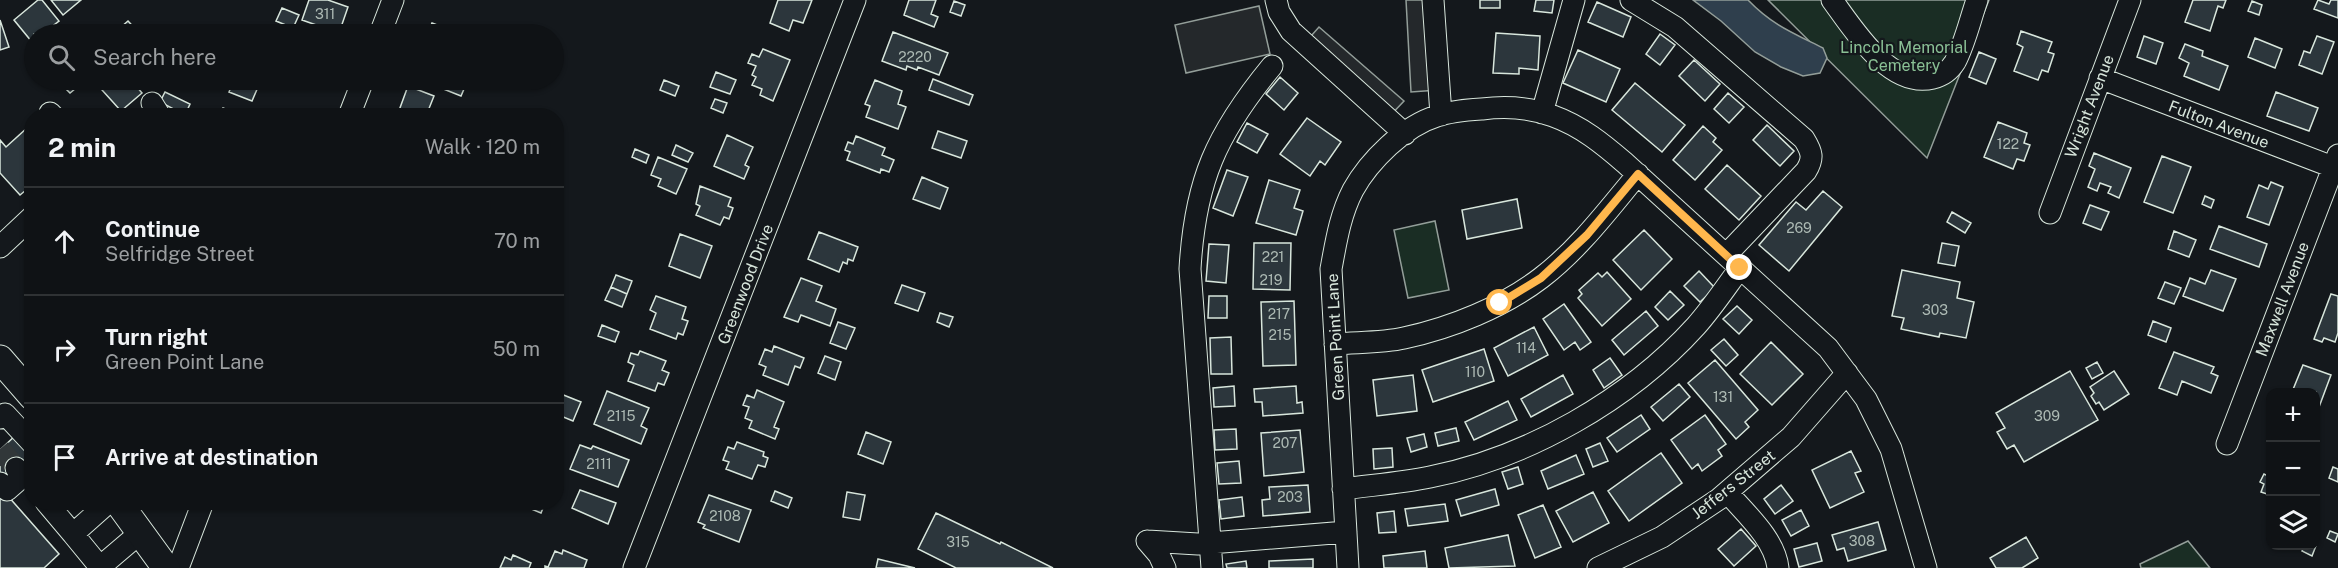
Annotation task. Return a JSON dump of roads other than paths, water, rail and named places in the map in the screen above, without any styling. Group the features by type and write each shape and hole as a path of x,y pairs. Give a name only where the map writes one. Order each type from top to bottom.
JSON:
{"main road":[{"path":"0,359 24,387"},
{"path":"124,510 166,568"}],"street":[{"path":"384,24 393,0"},
{"name":"Greenwood Drive","path":"634,568 855,0"},
{"path":"1276,0 1279,12 1291,31 1405,134"},
{"path":"1433,0 1441,115"},
{"path":"1542,113 1574,0"},
{"path":"1343,489 1430,477 1488,462 1556,432 1605,403 1651,370 1696,326 1733,261 1806,171 1811,162 1812,153 1804,139 1675,27 1631,0"},
{"path":"1832,0 1860,37 1895,72 1910,78 1925,80 1946,72 1955,62 1977,0"},
{"name":"Wright Avenue","path":"2050,213 2130,0"},
{"path":"1212,568 1204,543 1190,269 1192,237 1206,171 1221,137 1245,99 1272,66"},
{"name":"Fulton Avenue","path":"2100,78 2336,164"},
{"path":"352,108 359,90"},
{"name":"Green Point Lane","path":"1348,568 1331,269 1338,228 1353,192 1368,167 1405,134 1435,116 1512,106 1553,116 1591,135 1638,174 1828,348 1866,399 1891,449 1926,568"},
{"name":"Maxwell Avenue","path":"2227,444 2336,164"},
{"path":"1335,344 1402,339 1453,323 1500,303 1541,278 1587,235 1638,174"},
{"path":"2,241 24,223"},
{"name":"Jeffers Street","path":"1606,566 1662,537 1727,492 1791,437 1847,373"},
{"path":"24,399 3,416 24,436"},
{"path":"0,483 7,490 24,476"},
{"path":"1727,492 1764,536 1777,560 1778,568"},
{"path":"53,510 100,567 140,533"},
{"path":"73,534 100,510"},
{"path":"178,568 199,510"},
{"path":"1165,568 1159,555 1147,541 1204,543 1346,532"}],"water":[{"path":"1693,0 1748,0 1774,22 1823,48 1827,58 1820,73 1803,76 1781,67 1755,52 1721,21"}],"tunnel":[{"path":"0,449 16,468"}],"park label":[{"name":"Lincoln Memorial Cemetery","path":"1904,56"}]}
